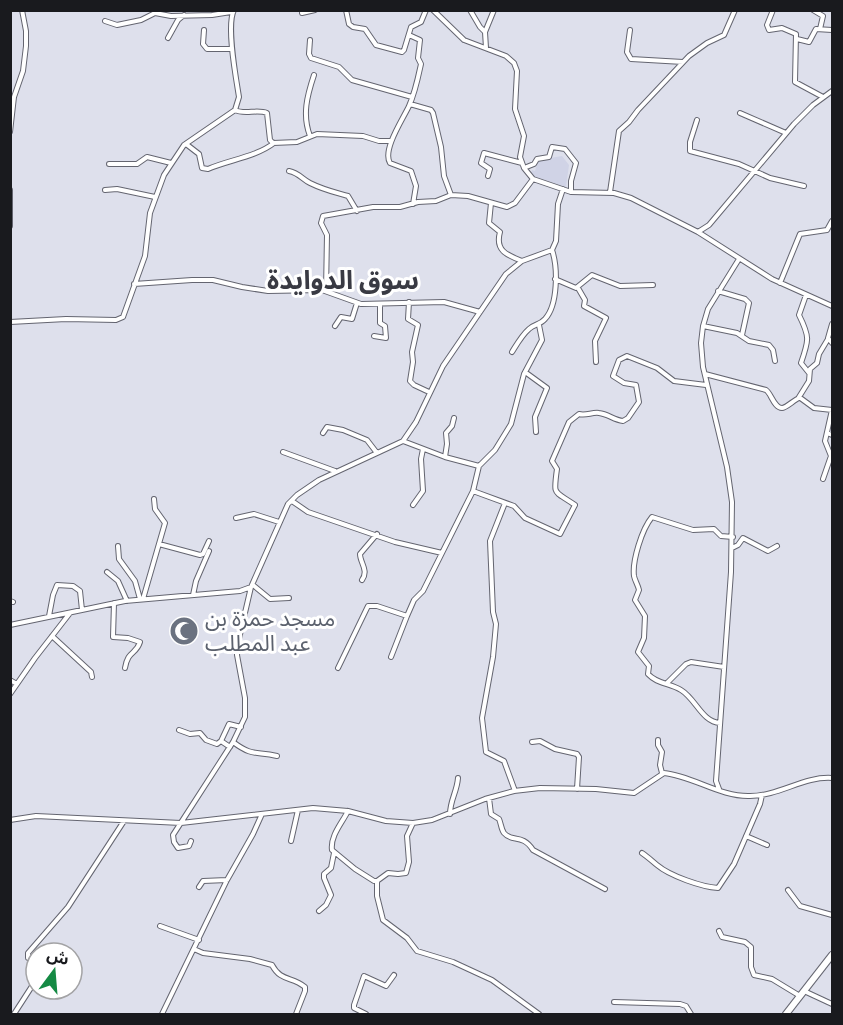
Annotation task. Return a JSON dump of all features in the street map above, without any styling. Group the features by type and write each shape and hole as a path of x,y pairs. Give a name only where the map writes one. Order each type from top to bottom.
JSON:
{"highway":[{"path":"786,1014 832,955"}],"street":[{"path":"10,132 14,97 23,71 26,46 22,10"},
{"path":"302,13 315,10"},
{"path":"346,10 349,24 353,27 365,28 377,46 403,51 411,27 423,20 426,10"},
{"path":"433,10 460,37 513,60 516,67 515,110 523,132 520,154 523,166 533,179 571,192 610,192 631,198 698,232 780,283 832,306"},
{"path":"470,10 485,32"},
{"path":"486,48 485,32 494,10"},
{"path":"610,192 619,130 699,48 724,35 735,10"},
{"path":"773,10 768,29 772,31 780,28 796,33 794,81 823,97"},
{"path":"813,10 824,16 820,29"},
{"path":"10,322 66,319 116,321 123,317 146,252 154,197 171,163 186,144 235,110 239,96 232,49 233,11 212,15 171,16 155,13 141,20 117,25 105,21"},
{"path":"168,38 178,20 185,15"},
{"path":"204,30 203,44 207,49 232,49"},
{"path":"630,30 627,52 631,58 684,62"},
{"path":"797,39 809,42 815,30 832,30"},
{"path":"409,35 421,41 418,56 421,64 410,104 391,141 388,161 411,171 416,184 413,204"},
{"path":"310,40 311,58 339,67 351,80 412,98"},
{"path":"310,136 305,117 314,75"},
{"path":"698,232 709,225 786,133 832,91"},
{"path":"410,104 434,113 444,176 451,195"},
{"path":"235,110 267,113 270,140 274,143"},
{"path":"740,113 786,133"},
{"path":"697,120 690,142 690,151 754,169 770,178 804,186"},
{"path":"186,144 197,152 202,168 208,169 261,151 274,143 293,142 317,134 363,136 379,141 391,141"},
{"path":"488,176 490,170 481,163 484,153 523,166 534,164 537,159 549,157 551,147 565,149 576,163 571,181 571,192"},
{"path":"109,164 137,164 147,157 171,163"},
{"path":"289,171 300,174 306,181 328,192 348,196 357,211"},
{"path":"326,291 327,235 322,226 322,218 325,216 373,207 400,207 436,201 451,195 468,196 502,207 512,206 533,179"},
{"path":"512,352 531,327 539,325 546,318 553,306 555,279 552,250 556,241 558,204 563,189"},
{"path":"10,190 10,226"},
{"path":"105,190 123,190 154,197"},
{"path":"562,196 571,192"},
{"path":"491,203 489,223 499,231 497,241 499,246 506,253 522,261"},
{"path":"780,283 800,234 827,230 832,221"},
{"path":"706,237 709,225"},
{"path":"191,841 189,846 182,849 175,845 173,835 232,745 245,717 246,706 237,649 252,586 279,522 292,501 307,488 335,472 403,441 416,422 443,366 506,274 522,261 552,250"},
{"path":"719,790 716,781 733,537 732,502 727,468 704,373 701,350 703,326 708,309 739,259"},
{"path":"578,288 592,275 620,286 653,285"},
{"path":"555,279 578,288 585,300 584,306 606,318 595,341 596,362"},
{"path":"134,284 213,280 252,289 326,291 357,303 380,305 444,302 480,312"},
{"path":"718,291 746,299 749,303 742,335"},
{"path":"806,295 799,315 806,328 808,345 801,363 809,373"},
{"path":"409,302 408,319 418,325 412,352 413,364 410,381 414,386 429,392"},
{"path":"335,326 340,317 352,319 357,303"},
{"path":"374,336 386,338 385,326 380,323 380,305"},
{"path":"704,373 766,390 771,393 781,408 800,398 809,373 817,363 819,354 828,339 832,324"},
{"path":"391,657 414,600 423,591 473,491 479,466 495,450 511,424 525,372 542,340 539,325"},
{"path":"703,326 742,335 750,341 771,346 776,361"},
{"path":"828,339 832,344"},
{"path":"473,491 514,506 525,518 556,534 561,533 575,505 557,494 553,488 557,469 552,463 552,458 565,429 575,416 598,413 623,421 637,406 639,397 637,387 613,376 621,358 627,356 652,366 674,381 707,385"},
{"path":"525,372 547,388 535,417 536,432"},
{"path":"800,398 816,409 832,410 826,446 831,456 823,479"},
{"path":"445,457 446,433 452,426 454,418"},
{"path":"323,434 327,427 343,430 367,440 376,453"},
{"path":"827,433 832,435"},
{"path":"403,441 445,457 479,466"},
{"path":"413,505 423,491 421,459 423,449"},
{"path":"283,452 335,472"},
{"path":"142,599 165,523 155,509 154,499"},
{"path":"292,501 308,512 406,545 442,553"},
{"path":"505,502 490,542 492,600 496,624 493,657 482,718 486,752 504,761 515,791"},
{"path":"236,518 254,514 279,522"},
{"path":"720,723 709,720 692,699 681,690 650,676 648,663 638,652 644,638 645,616 635,600 639,590 634,576 641,539 652,517 693,530 714,530 721,536 733,537"},
{"path":"362,580 365,568 360,554 377,534"},
{"path":"732,548 738,545 743,538 768,551 777,546"},
{"path":"159,544 200,555 203,554 208,541"},
{"path":"118,546 119,560 135,581 142,599"},
{"path":"193,595 196,581 209,551"},
{"path":"107,572 118,581 127,600"},
{"path":"49,616 53,594 56,586 59,585 73,586 80,591 81,610"},
{"path":"10,625 127,600 243,590 252,586"},
{"path":"252,586 270,598 289,598"},
{"path":"114,603 113,637 140,642 137,649 128,657 125,668"},
{"path":"338,668 368,606 377,606 407,616"},
{"path":"10,694 70,612"},
{"path":"52,636 91,672 92,677"},
{"path":"667,683 686,664 692,662 724,667"},
{"path":"10,680 17,684"},
{"path":"179,730 190,734 200,734 214,744 221,741 229,724 241,728"},
{"path":"658,740 658,746 662,752 660,765 662,773"},
{"path":"221,741 250,753 277,756"},
{"path":"532,742 540,741 555,749 577,754 579,757 577,789"},
{"path":"10,820 36,816 181,823 298,810 331,809 386,821 413,822 432,820 489,798 515,791 540,788 634,793 640,791 662,773 739,795 762,795 811,780 832,778"},
{"path":"450,814 451,799 457,789 458,778"},
{"path":"710,787 716,781"},
{"path":"642,853 658,866 700,884 718,888 729,874 762,795"},
{"path":"489,798 491,814 499,819 502,830 507,835 527,841 533,850 605,889"},
{"path":"291,841 298,810"},
{"path":"320,911 331,895 324,874 332,866 334,852 331,844 348,811"},
{"path":"162,1014 262,814"},
{"path":"38,941 68,907 124,821"},
{"path":"377,881 388,873 406,873 409,862 407,836 413,822"},
{"path":"746,836 767,845"},
{"path":"334,852 355,869 377,881"},
{"path":"199,887 206,880 227,880"},
{"path":"377,881 377,896 383,920 407,938 417,951 453,962 492,980 539,1014"},
{"path":"788,890 800,906 832,915"},
{"path":"160,926 199,940"},
{"path":"719,931 722,937 745,942 751,947 751,967 754,975 772,979 802,994 832,1004"},
{"path":"194,949 203,954 250,959 272,965 277,975 305,987 306,991 296,1014"},
{"path":"366,1014 354,1008 364,976 387,986 394,975"},
{"path":"14,1014 24,999"},
{"path":"614,1002 680,1004 686,1006 691,1014"}],"shaded area":[{"path":"562,156 569,165 566,187 530,175 532,170 535,171 538,160"}],"place":[{"name":"مسجد حمزة بن عبد المطلب","path":"184,631"}],"district":[{"name":"سوق الدوايدة","path":"343,280"}]}
